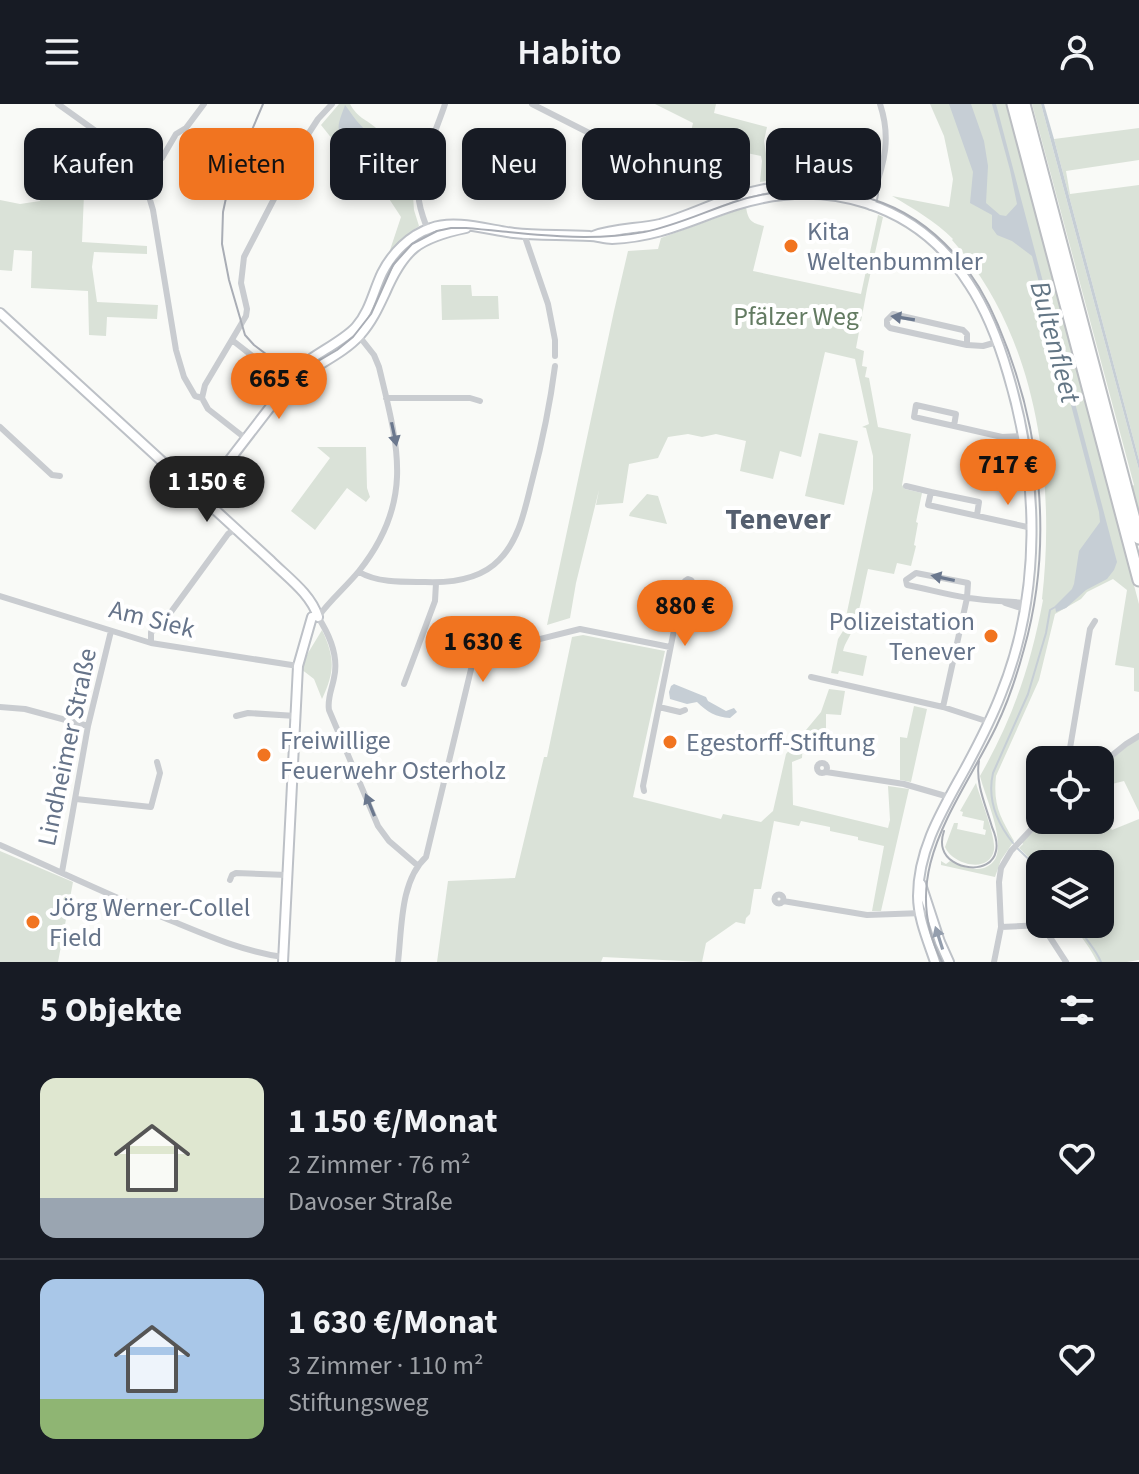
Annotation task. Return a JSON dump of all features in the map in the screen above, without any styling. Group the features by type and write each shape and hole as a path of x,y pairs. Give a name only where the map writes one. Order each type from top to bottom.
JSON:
{"highway":[{"path":"1013,104 1139,580"},
{"path":"1024,104 1139,538"}],"street":[{"path":"58,104 92,128"},
{"path":"163,156 176,134 186,128 204,104"},
{"path":"245,438 208,409 202,398 205,385 246,316 241,283 244,257 305,139 332,104"},
{"path":"429,234 419,198 420,180 445,104"},
{"path":"532,104 582,129"},
{"path":"880,104 887,135 881,166"},
{"path":"593,236 606,231 659,224 766,189"},
{"path":"201,497 288,384 360,322 392,257 416,235 470,227 524,234 629,238 663,231 755,199 785,194 840,196 871,205 906,222 944,251 959,269 971,286 997,342 1024,436 1032,528 1031,567 1015,654 990,723 949,797 925,850 918,896 935,962"},
{"path":"150,200 178,360 195,396 202,398"},
{"path":"871,205 872,200"},
{"path":"310,365 359,336 377,311 397,267 429,234"},
{"path":"524,234 548,304 555,356"},
{"path":"0,313 302,592 315,608 318,622 303,646 298,666 283,960 239,947 139,908 0,845"},
{"path":"967,345 967,334 963,330 893,314 887,320 890,328 967,345 983,346 997,342"},
{"path":"315,617 359,572 381,539 392,510 398,477 397,450 386,398 374,355 359,336"},
{"path":"232,340 288,384"},
{"path":"359,572 381,579 451,582 479,574 499,560 510,546 523,514 541,444 555,366"},
{"path":"386,398 470,398 480,401"},
{"path":"954,426 956,414 916,405 914,417 1002,437 1024,436"},
{"path":"0,427 52,475 60,476"},
{"path":"906,486 979,502 977,515"},
{"path":"931,492 928,505 1032,528"},
{"path":"151,643 151,632 160,627 228,534 235,529"},
{"path":"943,707 967,598 968,583 916,573 906,580 907,585 967,598 1005,603 1012,601 1025,606"},
{"path":"404,684 435,601 436,583"},
{"path":"644,791 670,647 679,605 685,593"},
{"name":"Am Siek","path":"0,596 151,643 298,666"},
{"path":"315,617 329,638 336,666 329,710 378,826 389,841 417,865"},
{"path":"1070,746 1090,629 1095,621"},
{"path":"398,962 407,891 417,865 426,857 473,661 480,654 580,629 670,647"},
{"name":"Lindheimer Straße","path":"62,872 88,726 111,631"},
{"path":"811,677 943,707 990,723"},
{"path":"0,707 25,709 88,726"},
{"path":"659,707 680,712 685,710"},
{"path":"236,716 248,713 296,716"},
{"path":"1114,754 1139,736"},
{"path":"76,799 151,807 160,773 157,762"},
{"path":"826,772 904,784 949,797"},
{"path":"994,962 1001,927 1001,868 1026,834"},
{"path":"230,880 236,873 287,875"},
{"path":"920,879 949,962"},
{"path":"783,901 867,915 931,912"},
{"path":"1001,927 1042,925 1066,962"}],"green space":[{"path":"339,104 350,104 376,128 330,128 330,136 321,125"},
{"path":"655,104 716,104 714,113 767,127 764,141 766,181 760,182 761,156 750,154 750,128 692,128 693,123"},
{"path":"930,104 1006,104 1139,604 1139,692 1134,691 1134,668 1115,665 1127,590 1113,579 1055,614 1039,680 996,776 999,810 1014,841 1001,860 995,877 941,865 941,861 976,869 991,864 996,857 997,835 980,776 1019,691 1043,600 1046,505 1042,457 1022,363 1004,319 981,277 953,239 892,196 949,207 953,179 944,136"},
{"path":"1032,104 1041,104 1139,470 1139,511 1134,485"},
{"path":"1139,128 1139,160 1066,171 1070,194 1139,185 1139,460 1054,139"},
{"path":"0,200 20,204 84,200 82,242 147,246 147,254 94,252 92,267 97,302 158,305 157,319 107,317 106,336 89,335 88,291 31,288 32,251 14,250 12,271 0,270"},
{"path":"390,200 413,200 419,226 389,253 401,217"},
{"name":"Pfälzer Weg","path":"746,207 751,220 764,226 753,271 861,294 878,215 883,217 856,348 864,351 862,366 867,367 865,377 869,378 878,427 911,434 902,485 905,489 922,493 911,566 897,563 894,574 868,569 857,618 843,651 867,656 863,676 839,671 838,674 831,673 873,489 873,456 866,428 862,427 869,424 855,359 825,352 801,457 780,451 773,479 740,471 746,441 716,434 702,437 688,434 668,437 658,458 629,464 623,503 596,505 599,490 570,618 547,625 628,251 658,249 661,238"},
{"path":"441,285 471,285 472,296 498,296 499,319 442,320"},
{"path":"819,433 858,441 844,505 805,496"},
{"path":"317,447 366,447 370,497 366,502 347,488 315,530 291,511 330,458"},
{"path":"647,494 658,496 667,524 629,516"},
{"path":"322,630 332,664 322,699 314,679 301,669"},
{"path":"583,635 665,651 633,797 721,819 723,814 761,822 773,811 786,754 821,712 829,689 845,691 841,715 826,714 826,740 803,740 802,758 792,762 793,805 888,828 888,786 909,789 881,911 872,911 884,846 830,831 830,827 801,821 799,826 774,821 761,889 754,889 745,924 736,922 706,943 702,962 603,957 601,962 437,962 448,881 515,878 544,757 547,757 572,637"},
{"path":"914,706 927,709 911,782 900,780 900,737 907,738"},
{"path":"1139,739 1139,812 1124,781 1114,784 1114,757"},
{"path":"976,783 994,844 991,858 978,865 962,862 945,847 954,823 958,823 957,829 985,835 984,821 962,816 963,812 960,811"},
{"path":"1139,819 1139,960 1097,962 1082,938 1114,938 1114,850 1026,850 1026,855 1019,848 1030,834 1114,834 1114,829"},
{"name":"Jörg Werner-Collel Field","path":"0,851 73,882 58,962 0,962"}],"water":[{"path":"949,104 971,104 984,141 988,166 986,203 1000,215 1006,216 1017,204 992,104 996,104 1117,562 1107,579 1056,612 1055,606 1072,589 1079,551 1100,522 1099,512 1032,256 1012,241 997,235 992,228 992,215 970,203 973,172"},
{"path":"1041,104 1044,104 1054,139 1139,460 1139,470"},
{"path":"345,105 364,128 339,128"},
{"path":"674,684 706,697 726,711 734,708 737,712 730,718 712,713 697,702 687,704 670,699 669,692"}],"waterway":[{"name":"Bultenfleet","path":"1013,843 995,810 991,783 1028,694 1050,610 1057,606"},
{"name":"Bultenfleet","path":"1017,848 1026,857"},
{"name":"Bultenfleet","path":"1086,938 1101,962"}],"tram line":[{"path":"263,104 229,184 223,212 222,244 245,335 254,345 294,372 337,350 353,337 371,314 393,265 412,244 437,231 451,228 555,236 621,235 667,226 765,194 797,190 829,191 884,203 906,214 926,227 961,261 998,325 1024,403 1038,485 1039,568 1033,609 1015,679 996,727 938,840 929,869 926,899 930,930 942,962"},
{"path":"944,831 943,849 953,862 979,867 993,859 996,842 980,786 979,761"}],"place":[{"name":"Kita Weltenbummler","path":"791,246"},
{"name":"Polizeistation Tenever","path":"991,636"},
{"name":"Egestorff-Stiftung","path":"670,742"},
{"name":"Freiwillige Feuerwehr Osterholz","path":"264,755"},
{"name":"Jörg Werner-Collel Field","path":"33,922"}],"district":[{"name":"Tenever","path":"778,519"}]}
